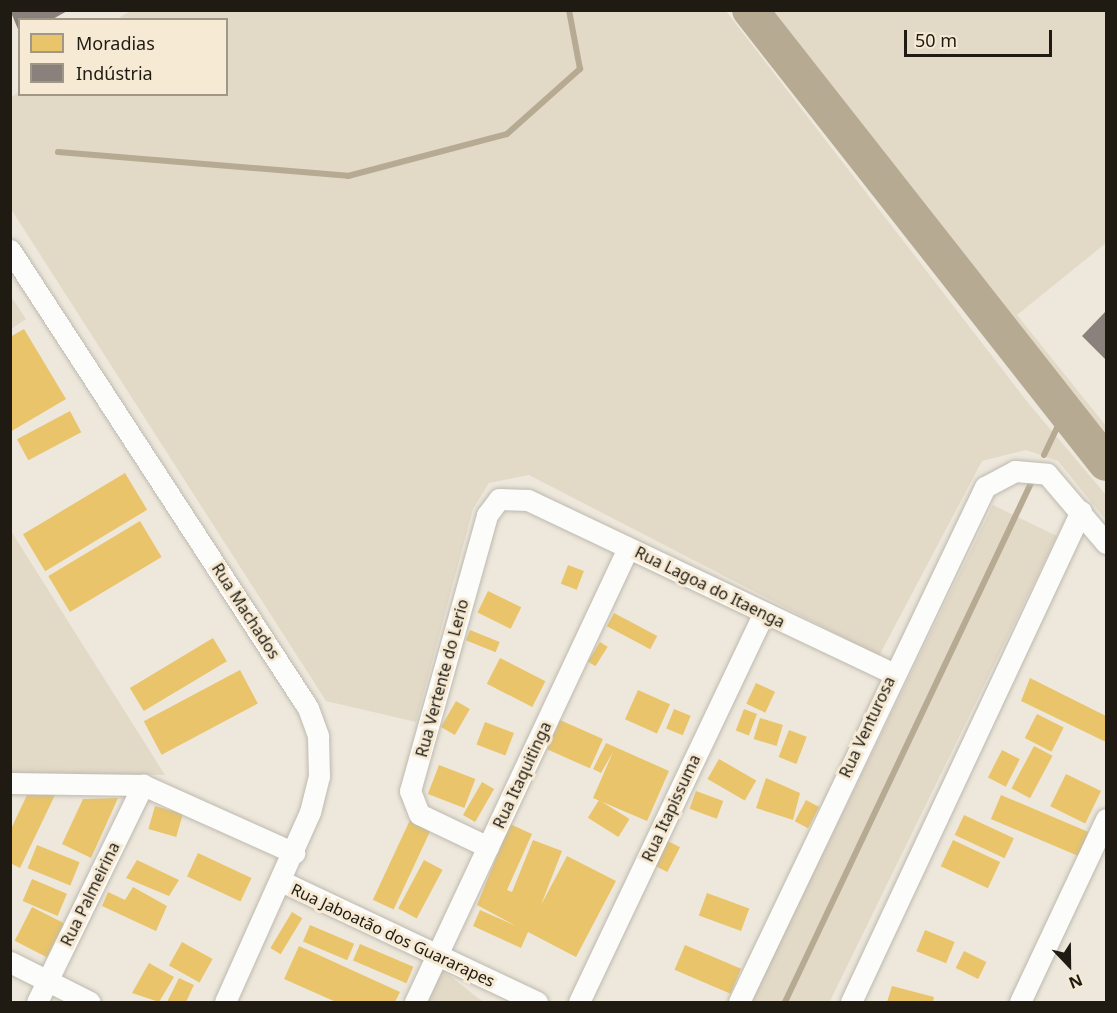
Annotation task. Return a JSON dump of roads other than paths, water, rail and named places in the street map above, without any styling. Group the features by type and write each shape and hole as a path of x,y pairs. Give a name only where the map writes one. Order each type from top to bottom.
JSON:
{"street":[{"name":"Rua Machados","path":"10,250 309,708 320,754 319,776 283,882 225,1002"},
{"name":"Rua Venturosa","path":"739,1002 892,673 985,487 1015,471 1047,474 1081,511"},
{"name":"Rua Vertente do Lerio","path":"488,847 419,814 410,791 487,515 499,499 528,500"},
{"name":"Rua Lagoa do Itaenga","path":"528,500 763,614 892,673"},
{"path":"851,1002 1081,511 1107,543"},
{"name":"Rua Itaquitinga","path":"415,1002 628,548"},
{"name":"Rua Itapissuma","path":"579,1002 763,614"},
{"path":"10,783 143,785 294,853"},
{"name":"Rua Palmeirina","path":"37,1002 143,785"},
{"path":"1020,1002 1107,819"},
{"name":"Rua Jaboatão dos Guararapes","path":"283,882 537,1002"},
{"path":"10,962 90,1002"}],"waterway":[{"path":"58,152 348,176 507,134 580,69 569,10"},
{"path":"750,10 1106,463"},
{"path":"1044,455 1065,411"},
{"path":"785,1002 1033,479"}]}
